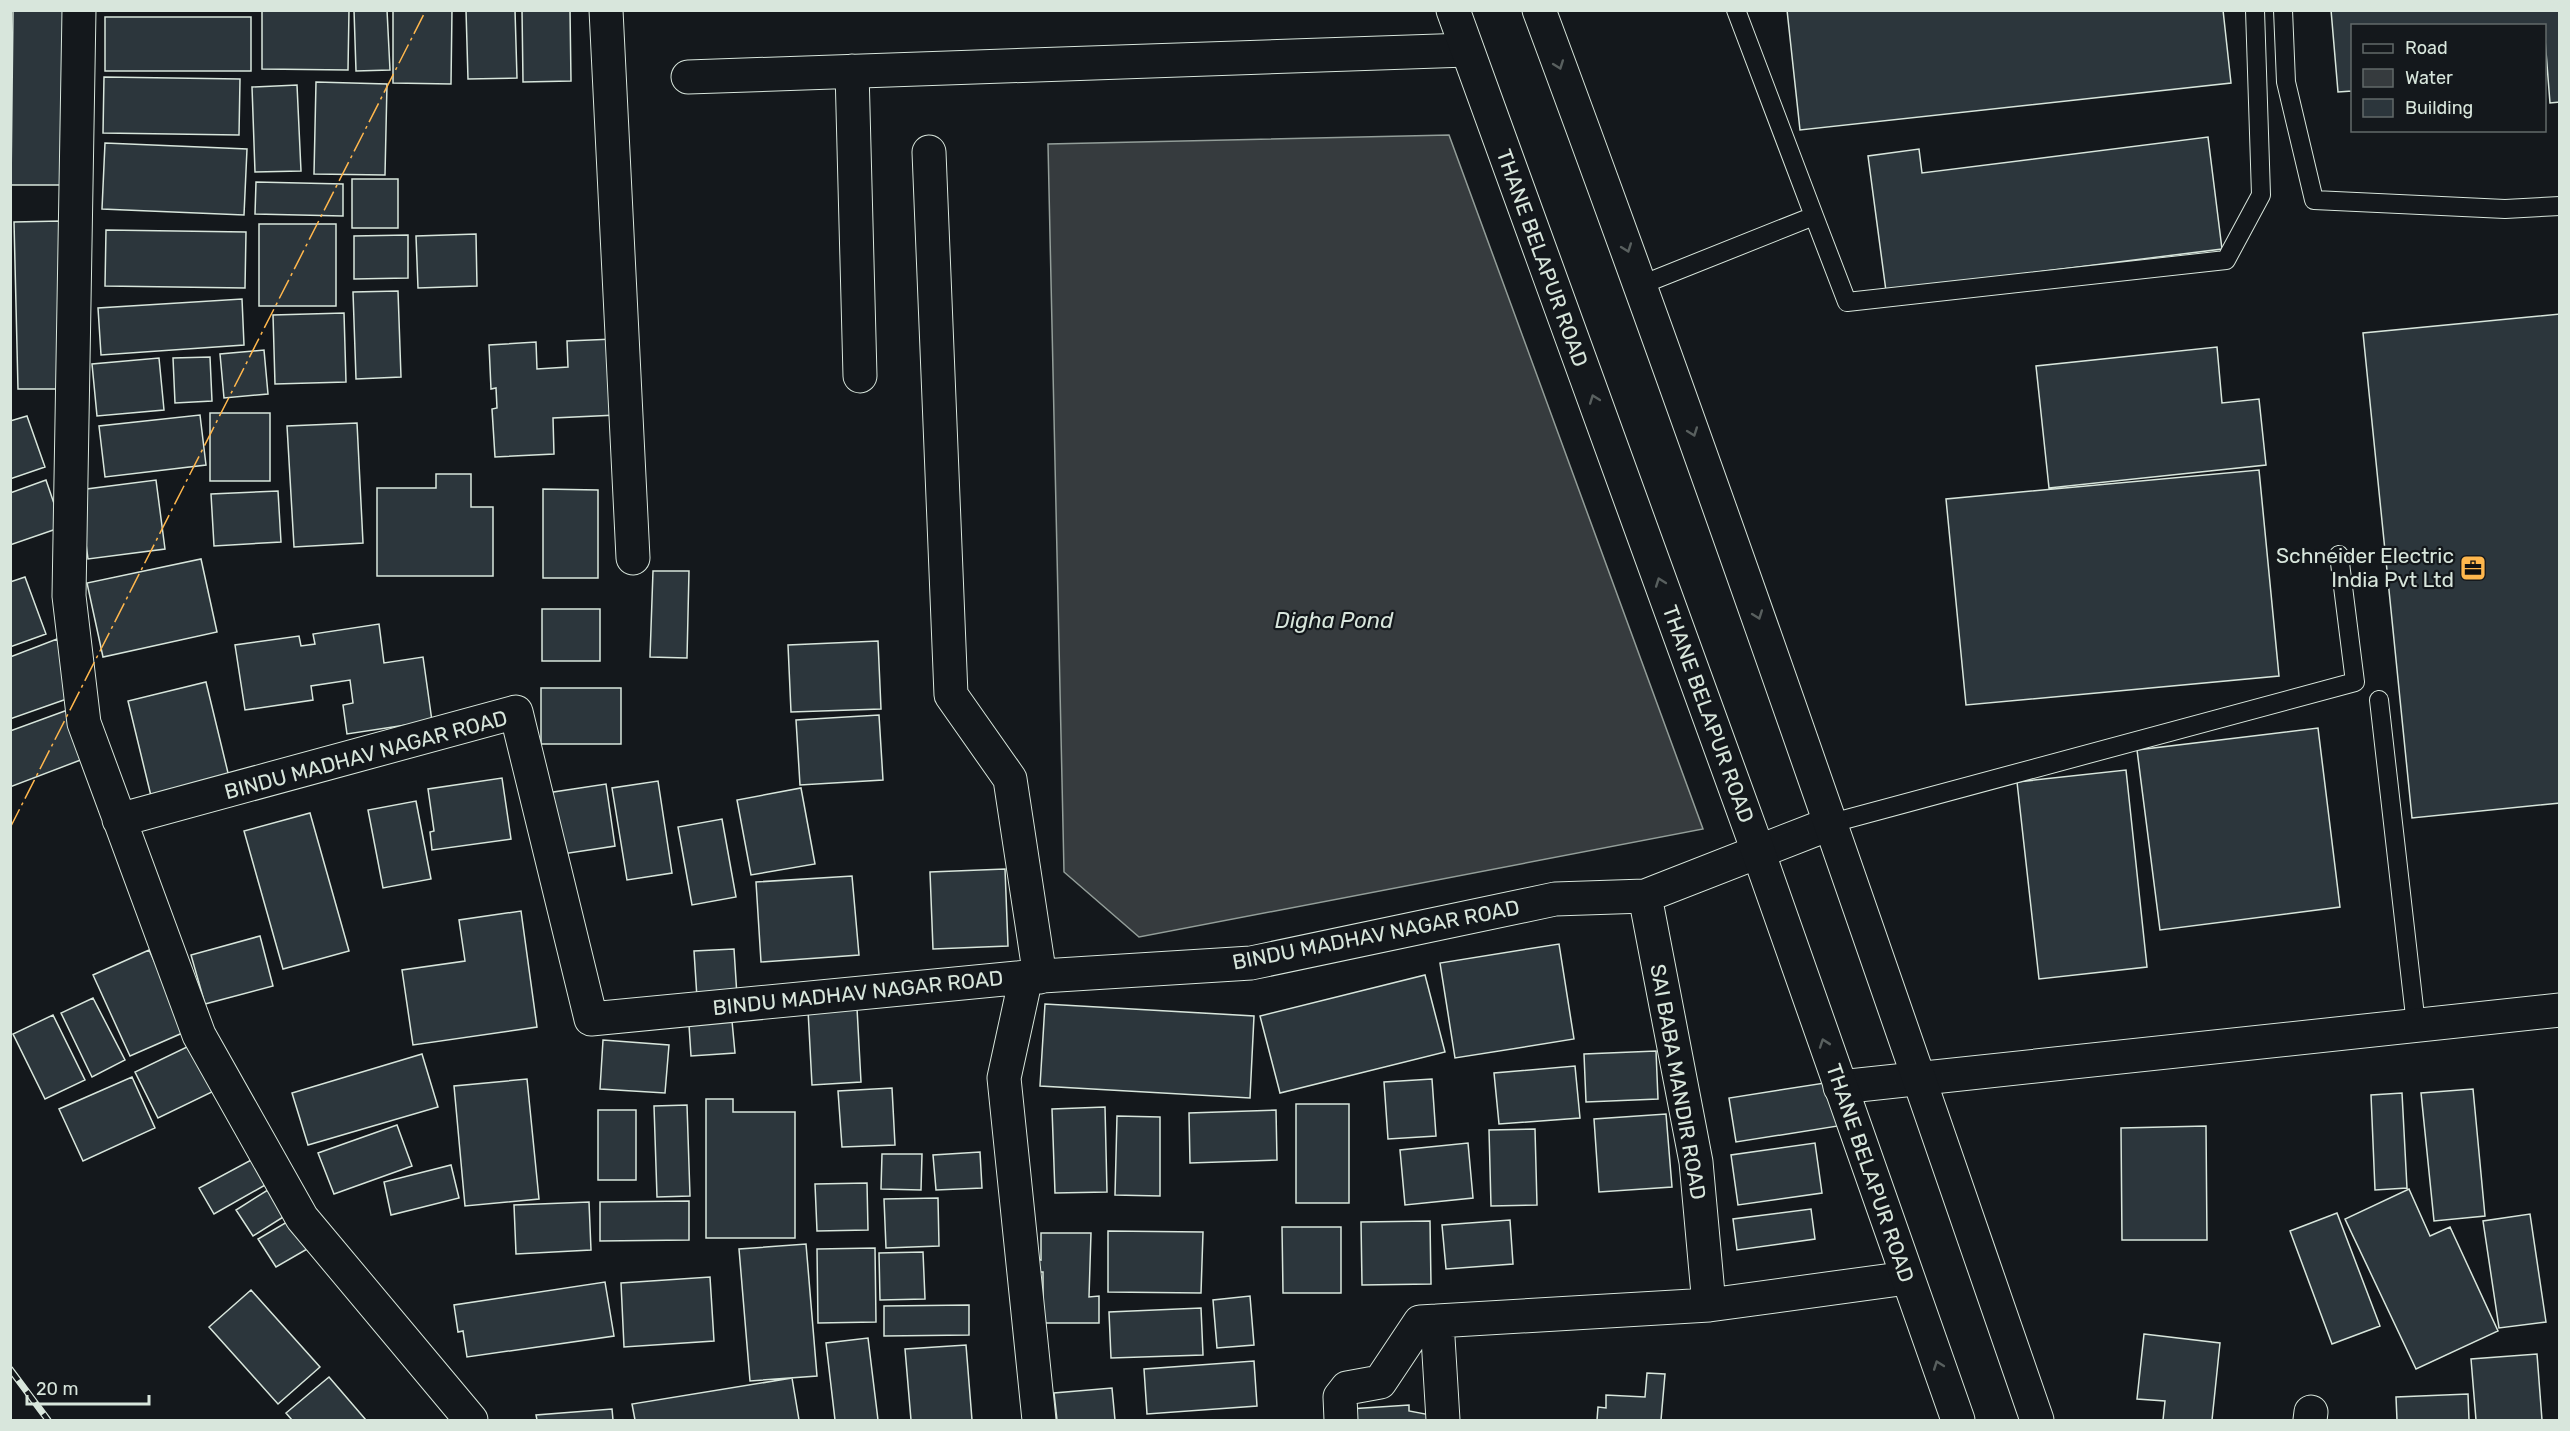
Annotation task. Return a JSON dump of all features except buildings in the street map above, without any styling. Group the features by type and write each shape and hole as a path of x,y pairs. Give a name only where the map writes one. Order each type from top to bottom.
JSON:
{"street":[{"path":"79,10 69,596 84,723 199,1035 303,1218 471,1420"},
{"path":"606,10 633,558"},
{"name":"THANE BELAPUR ROAD","path":"1453,10 1758,851 1839,1087 1958,1420"},
{"path":"1539,10 1641,285 1832,823 2037,1420"},
{"path":"688,77 1467,50"},
{"path":"852,71 860,376"},
{"path":"928,152 951,695 1010,779 1033,977 1004,1078 1039,1420"},
{"name":"BINDU MADHAV NAGAR ROAD","path":"119,820 516,712 591,1019 1033,977 1251,963 1555,899 1645,896 1832,823"},
{"name":"SAI BABA MANDIR ROAD","path":"1645,896 1696,1162 1709,1305"},
{"path":"1839,1087 2559,1010"},
{"path":"1341,1420 1340,1396 1347,1388 1380,1382 1420,1322 1709,1305 1907,1278"},
{"path":"1437,1321 1443,1420"}],"lane":[{"path":"1736,10 1846,302 2226,260 2261,195 2255,10"},
{"path":"2283,10 2286,82 2314,200 2505,209 2559,206"},
{"path":"1641,285 1814,216"},
{"path":"1832,823 2355,682 2339,555"},
{"path":"2379,700 2416,1025"}],"water":[{"name":"Digha Pond","path":"1449,135 1703,829 1139,937 1064,872 1048,144"}],"railway":[{"path":"10,1369 48,1420"}],"power":[{"path":"10,828 426,10"}],"place":[{"name":"Schneider Electric India Pvt Ltd","path":"2473,568"}]}
